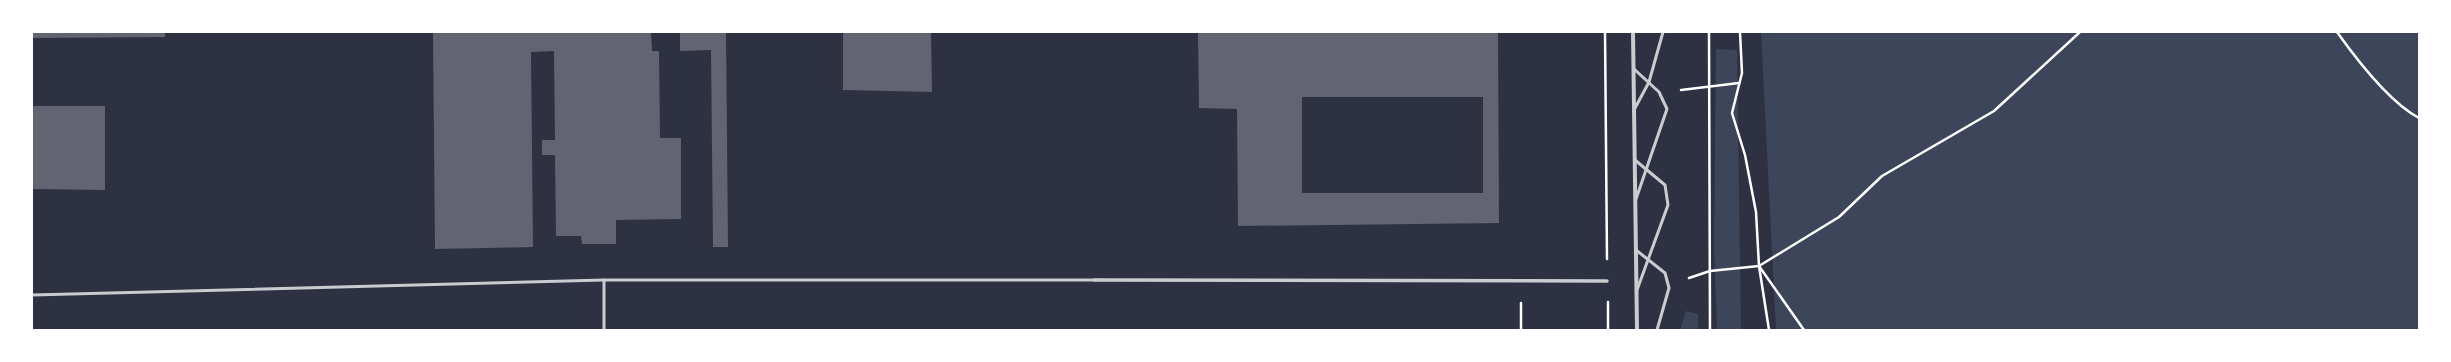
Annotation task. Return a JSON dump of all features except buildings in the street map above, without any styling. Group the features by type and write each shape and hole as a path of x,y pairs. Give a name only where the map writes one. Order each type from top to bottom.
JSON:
{"street":[{"path":"1633,32 1637,330"},
{"path":"1094,280 1607,281"}],"lane":[{"path":"1634,110 1649,82 1663,32"},
{"path":"1634,69 1659,92 1667,109 1635,201"},
{"path":"1635,160 1665,185 1668,205 1636,292"},
{"path":"1636,250 1665,273 1669,288 1657,330"},
{"path":"604,280 604,330"},
{"path":"32,295 604,280 1094,280"}],"path":[{"path":"1605,32 1608,330"},
{"path":"1709,32 1710,330"},
{"path":"1740,32 1742,74 1732,113 1745,155 1756,212 1759,266 1769,330"},
{"path":"1710,271 1759,266 1839,216 1894,168 1994,111 2080,32"},
{"path":"2337,32 2360,64 2409,113 2419,118"},
{"path":"1659,92 1739,83"},
{"path":"1759,266 1804,330"},
{"path":"1521,282 1521,330"}],"shaded area":[{"path":"1761,32 2419,32 2419,330 1776,330"},
{"path":"1716,49 1737,50 1741,330 1717,330 1714,247"},
{"path":"1686,311 1698,314 1698,330 1680,330"}]}
